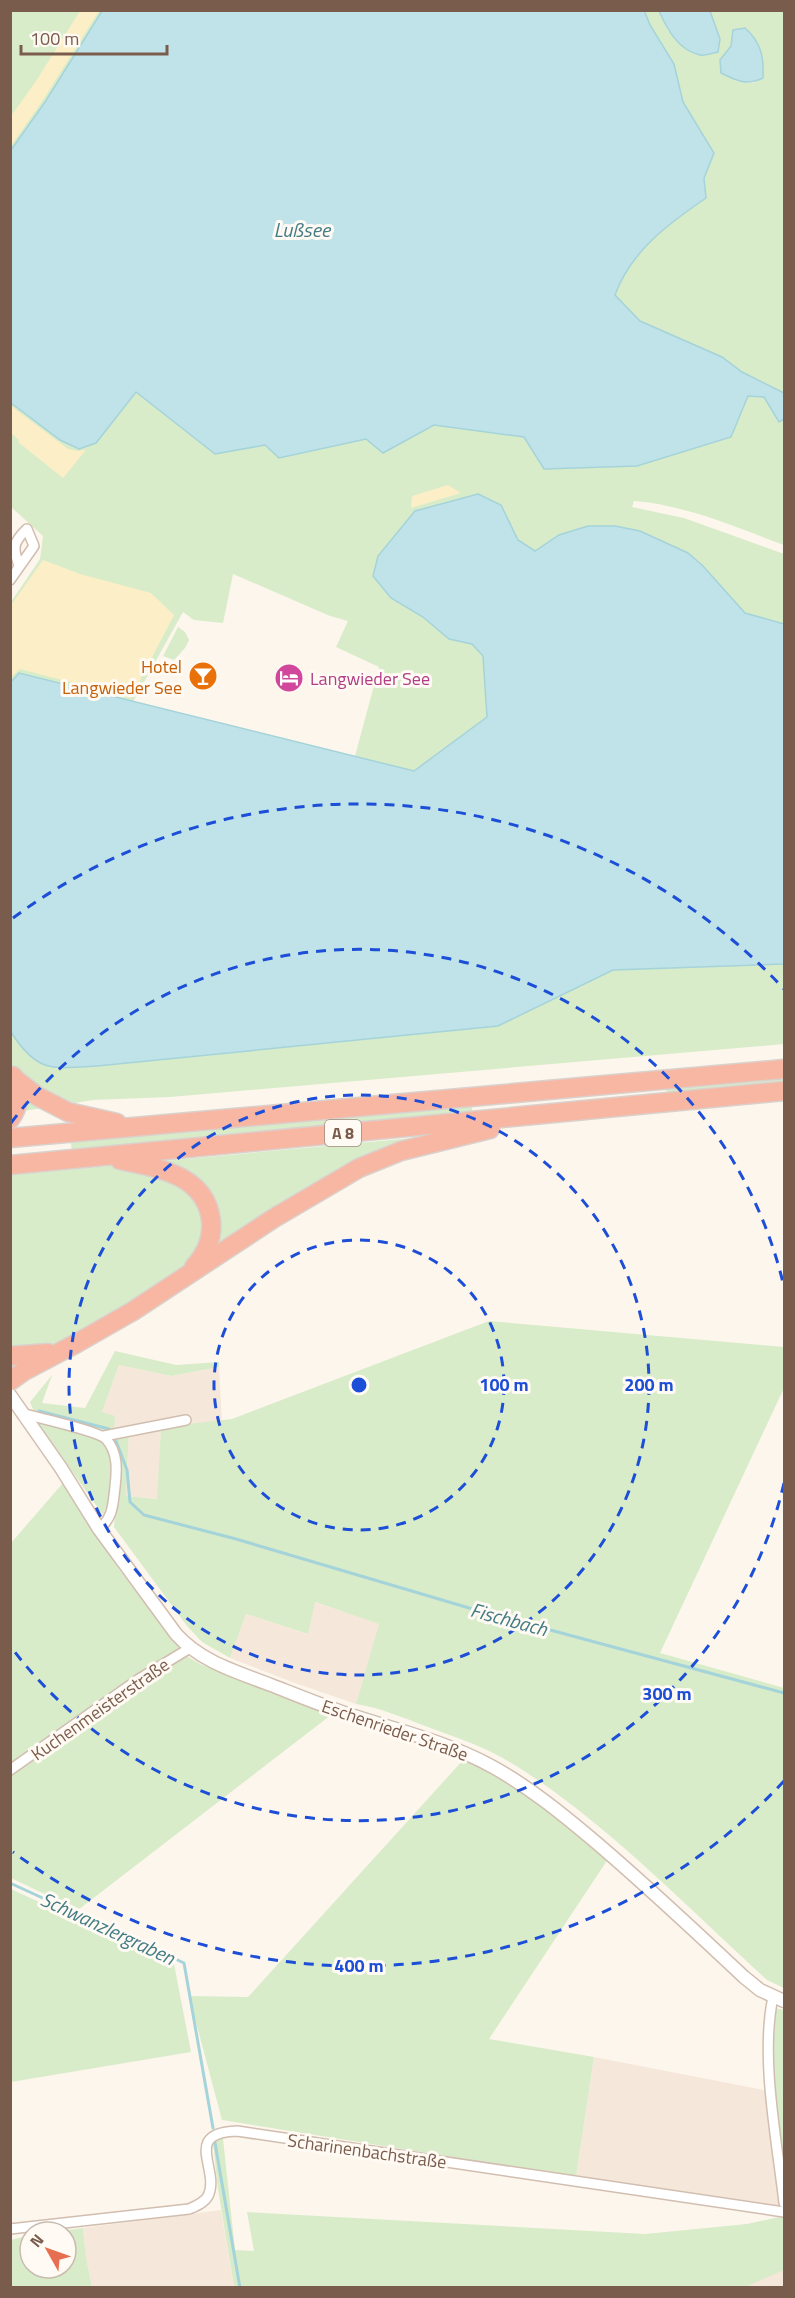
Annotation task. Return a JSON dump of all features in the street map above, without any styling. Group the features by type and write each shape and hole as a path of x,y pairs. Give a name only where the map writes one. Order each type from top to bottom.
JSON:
{"highway":[{"name":"A 8","path":"10,1138 784,1069"},
{"path":"13,1075 37,1096 68,1112 133,1127"},
{"path":"10,1119 15,1113 19,1092 13,1075"},
{"name":"A 8","path":"10,1165 784,1091"},
{"path":"10,1381 56,1352 77,1343 133,1311 293,1206 359,1167 400,1151 489,1129 562,1120 582,1111"},
{"path":"103,1156 172,1173 187,1180 201,1193 210,1210 212,1232 206,1250 187,1275"},
{"path":"10,1356 56,1352"}],"street":[{"path":"10,580 17,570"},
{"name":"Eschenrieder Straße","path":"10,1395 61,1468 99,1529 176,1634 190,1648 214,1663 248,1677 340,1711 446,1745 493,1767 543,1800 576,1826 619,1862 744,1977 779,1999"},
{"path":"21,1413 104,1436 186,1420"},
{"path":"99,1529 106,1523 112,1512 116,1478 115,1452 104,1436"},
{"name":"Kuchenmeisterstraße","path":"10,1770 139,1679 190,1648"},
{"path":"779,1999 769,2017 771,2080 784,2203"},
{"name":"Scharinenbachstraße","path":"10,2229 189,2209 208,2197 210,2187 206,2153 208,2141 215,2134 237,2131 784,2212"}],"shaded area":[{"path":"119,1365 171,1376 219,1367 222,1421 161,1427 158,1499 126,1496 129,1430 113,1430 102,1412"},
{"path":"314,1602 380,1624 356,1704 230,1658 246,1614 307,1634"},
{"path":"594,2057 769,2091 782,2206 576,2177"},
{"path":"221,2210 234,2288 92,2287 83,2228"},
{"path":"784,2270 784,2287 743,2288 756,2280"}],"green space":[{"path":"11,11 102,11 45,102 11,150"},
{"path":"644,11 659,11 668,31 720,39 710,11 784,11 784,393 742,372 722,357 640,321 615,295 631,264 652,239 706,198 704,178 714,154 683,102 674,64","holes":["731,45 763,78 753,83 736,81 720,60"]},
{"path":"136,392 215,454 265,445 279,458 366,439 383,452 434,425 524,437 544,469 637,466 748,396 764,397 779,422 784,419 784,545 672,507 634,501 632,507 684,518 784,554 784,624 745,613 703,566 688,553 640,531 559,535 535,552 518,540 509,521 391,598 423,617 449,639 472,644 483,656 487,717 414,771 355,756 379,667 336,647 348,621 330,616 233,574 223,623 194,620 183,612 133,702 20,674 11,682 11,602 40,559 43,536 11,507 11,403 60,440 96,443"},
{"path":"178,627 185,632 189,640 174,660 163,656"},
{"path":"784,964 784,1044 170,1097 93,1100 11,1113 10,1032 57,1069 97,1066 498,1026 613,970"},
{"path":"784,1076 784,1084 667,1095 666,1087"},
{"path":"472,1102 472,1113 72,1151 70,1138"},
{"path":"435,1136 369,1158 85,1335 58,1344 15,1350 10,1348 10,1175"},
{"path":"489,1321 784,1347 784,1388 660,1653 784,1688 784,1988 767,1980 613,1838 547,1786 481,1747 391,1713 356,1704 379,1624 315,1602 308,1634 246,1614 230,1658 202,1642 187,1626 114,1527 117,1478 104,1433 35,1414 30,1402 52,1375 42,1403 85,1408 115,1351 176,1365 219,1362 219,1367 171,1376 119,1365 102,1412 115,1416 114,1430 129,1429 126,1496 157,1499 161,1427 232,1419"},
{"path":"38,1423 81,1431 103,1440 111,1459 109,1499 103,1515"},
{"path":"63,1483 120,1571 185,1655 202,1665 331,1715 78,1910 11,1878 11,1543"},
{"path":"464,1759 520,1789 608,1859 489,2039 594,2057 576,2177 222,2120 189,1996 248,1997"},
{"path":"11,1889 174,1964 191,2052 11,2082"},
{"path":"775,2008 784,2010 784,2174 772,2079 772,2020"},
{"path":"218,2138 223,2139 235,2250 254,2251 247,2212 645,2234 747,2224 784,2216 784,2270 743,2288 234,2287 213,2143"},
{"path":"83,2228 92,2287 11,2287 11,2240 18,2238 18,2280 78,2280 78,2229"}],"sand":[{"path":"80,11 99,11 11,146 11,116"},
{"path":"11,406 68,449 86,450 63,478 18,442 19,440 11,433"},
{"path":"448,485 461,493 411,508 412,496"},
{"path":"43,560 80,574 151,593 174,615 131,698 20,669 11,677 11,605"}],"water":[{"name":"Lußsee","path":"644,10 650,25 674,64 683,102 714,153 704,178 706,198 652,240 631,265 615,295 640,321 722,357 742,372 784,393 784,419 779,422 764,397 748,396 731,437 637,466 544,469 524,437 434,425 383,453 366,439 279,458 265,445 215,454 136,392 96,443 79,449 60,440 11,403 11,150 45,102 102,11"},
{"path":"659,11 710,11 720,39 718,52 700,55 685,49 670,32"},
{"path":"745,28 758,44 763,63 763,78 752,82 737,80 721,73 720,60 731,46 733,30"},
{"name":"Langwieder See","path":"478,494 501,505 518,540 535,551 559,535 588,526 615,526 640,531 688,553 703,566 745,613 784,624 784,964 613,970 498,1026 68,1068 47,1066 29,1055 11,1032 11,682 19,673 414,771 487,717 483,656 472,644 449,639 423,617 391,598 373,576 378,556 415,511"}],"waterway":[{"path":"39,1411 109,1429"},
{"name":"Fischbach","path":"116,1441 127,1470 130,1502 144,1515 236,1539 476,1610 784,1693"},
{"name":"Schwanzlergraben","path":"10,1883 184,1963 213,2128"},
{"name":"Schwanzlergraben","path":"215,2143 240,2288"}],"place":[{"name":"Hotel Langwieder See","path":"203,676"},
{"name":"Langwieder See","path":"289,678"}]}
